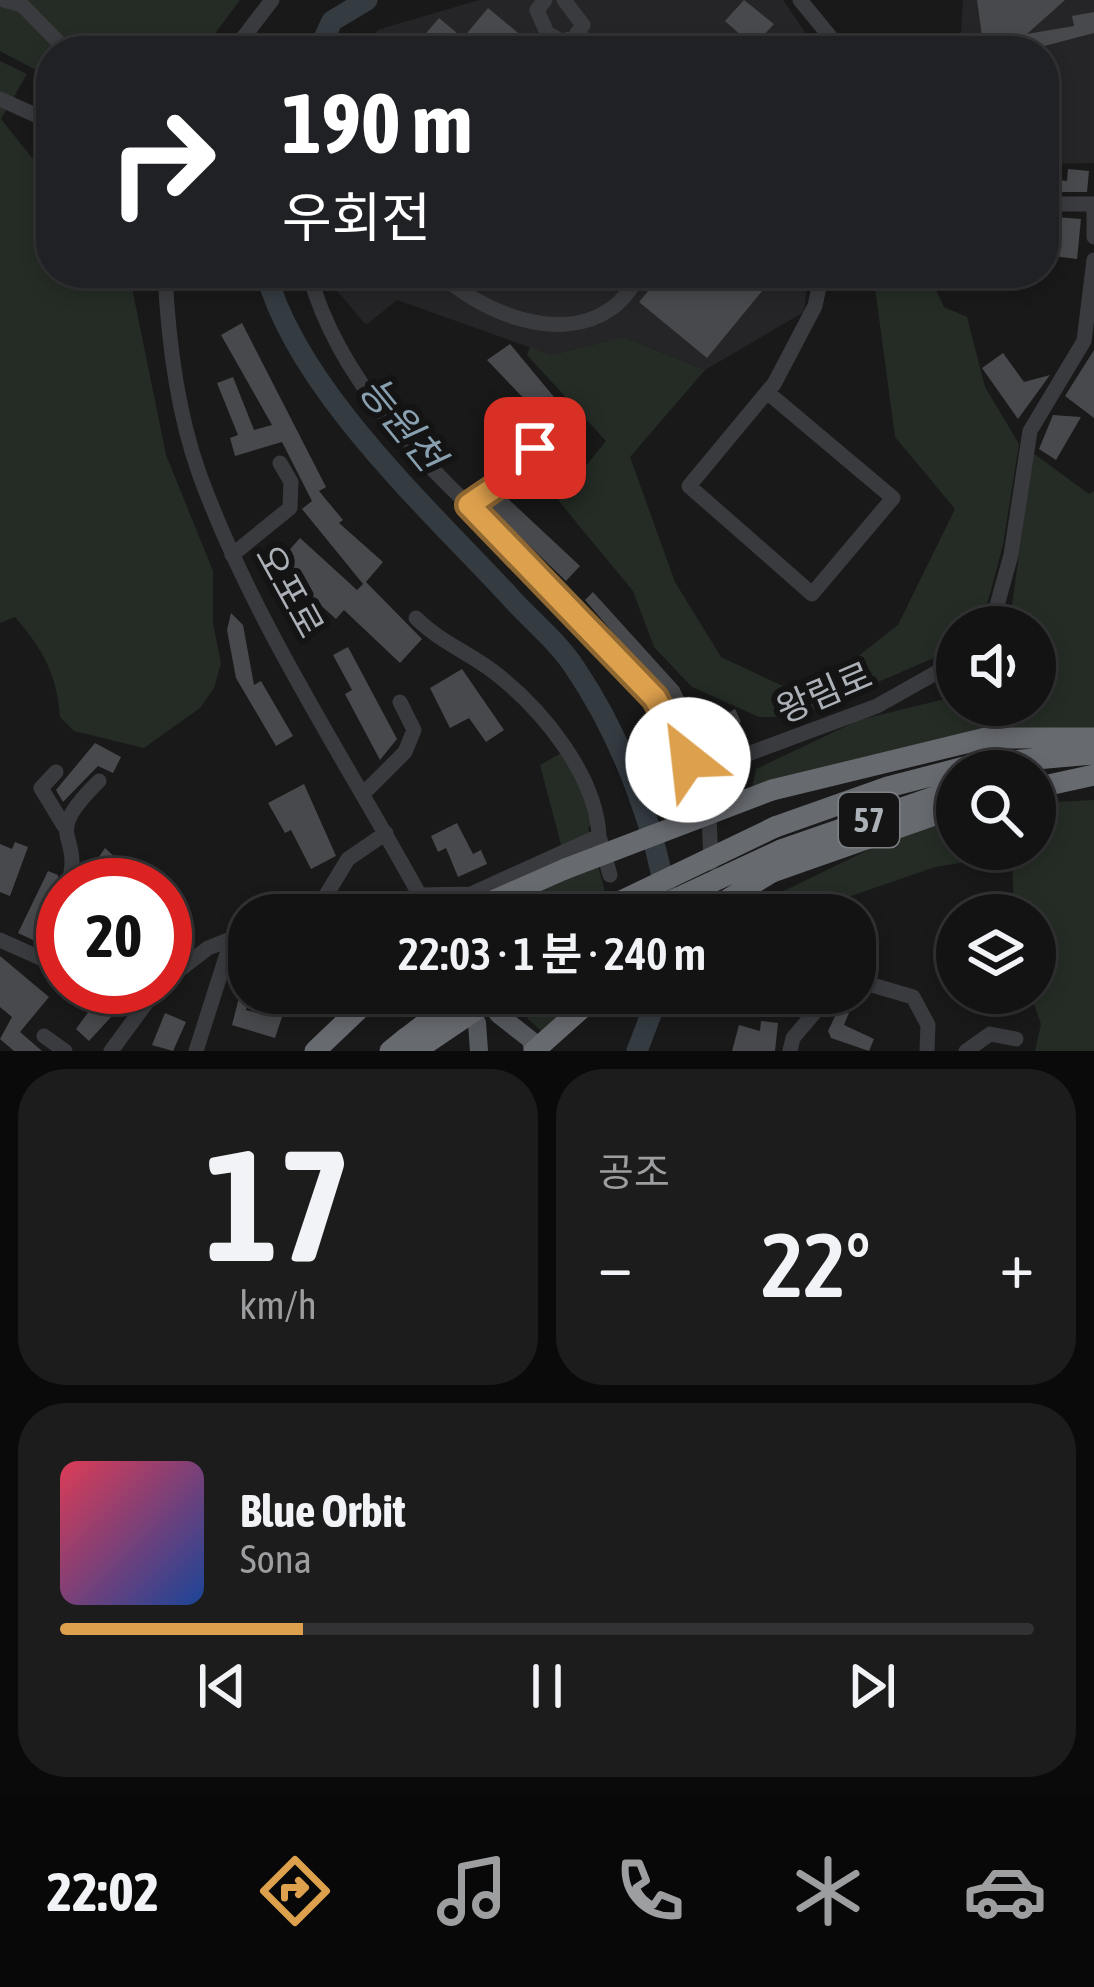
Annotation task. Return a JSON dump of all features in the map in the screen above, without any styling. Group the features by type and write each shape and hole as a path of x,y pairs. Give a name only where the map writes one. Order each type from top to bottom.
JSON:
{"highway":[{"path":"509,894 772,790 968,741 1094,738"},
{"name":"57","path":"636,894 775,827 888,787 976,764 1094,754"},
{"path":"1056,769 1094,764"},
{"path":"1056,783 1094,775"},
{"name":"57","path":"686,894 781,850 936,796"},
{"path":"737,894 772,872 936,814"},
{"path":"315,1051 354,1014"},
{"path":"404,1046 440,1014"},
{"path":"404,1046 463,1014"},
{"path":"534,1051 575,1014"}],"main road":[{"path":"473,1014 479,1051"},
{"path":"498,1014 531,1040 534,1051"}],"street":[{"path":"4,0 22,5 53,36"},
{"path":"244,36 272,0"},
{"path":"544,0 537,10 549,36"},
{"path":"800,0 830,36"},
{"path":"569,2 583,25 573,36"},
{"path":"578,33 581,36"},
{"path":"0,99 36,115"},
{"path":"1059,205 1094,206 1094,237"},
{"path":"997,606 1011,555 1030,431 1084,341 1094,260"},
{"name":"오포로","path":"167,288 187,428 232,555 418,894"},
{"path":"316,288 371,399 655,698 708,792 711,865 724,894"},
{"path":"460,288 488,309 526,320 562,322 615,306 630,288"},
{"path":"767,392 893,498 812,594 689,486 767,392 815,307 819,288"},
{"path":"469,505 510,477 535,448"},
{"path":"232,555 290,508 291,482 280,464"},
{"path":"416,618 438,640 496,673 581,767 598,805 599,836 610,875"},
{"name":"왕림로","path":"708,792 737,758 877,706 936,673"},
{"path":"364,793 404,752 414,730 400,702"},
{"path":"56,772 41,788 64,826"},
{"path":"66,858 64,826 71,809 99,781"},
{"path":"327,894 348,859 386,833"},
{"path":"471,894 599,836"},
{"path":"0,940 36,956"},
{"path":"192,960 228,940"},
{"path":"196,1051 228,969"},
{"path":"876,986 914,997 928,1025 927,1051"},
{"path":"111,1051 138,1014"},
{"path":"790,1051 793,1038 813,1014"},
{"path":"966,1051 990,1034 1016,1039"},
{"path":"44,1036 64,1051"}],"shaded area":[{"path":"0,0 240,0 213,36 36,36 36,70 0,51"},
{"path":"479,0 783,0 808,36 376,36 377,30"},
{"path":"963,0 1094,0 1094,163 1059,164 1059,36 961,36"},
{"path":"0,61 27,74 1,119 36,160 36,288 132,288 166,455 213,571 213,624 221,663 214,688 200,708 144,748 74,731 60,717 52,675 33,640 15,617 0,623"},
{"path":"335,288 806,288 804,312 705,370 624,337 551,355 397,300 366,325"},
{"path":"875,288 938,288 944,307 967,317 985,387 1019,444 1003,545 987,606 936,606 936,657 797,717 759,717 692,687 654,647 633,591 558,500 606,441 527,355 530,347 551,355 624,337 705,370 630,457 675,582 721,657 806,697 898,625 955,509 895,437"},
{"path":"1033,453 1089,494 1094,491 1094,730 976,750 936,750 936,757 752,788 756,769 859,720 936,701 936,726 1056,726 1056,606 1012,606"},
{"path":"572,747 596,823 588,827 606,894 530,894 569,875 540,765"},
{"path":"1094,800 1094,1051 1035,1051 1041,1024 1037,1014 1056,1014 1056,894 1013,894 1012,870 1056,870 1056,802"},
{"path":"936,818 936,867 857,894 777,894"},
{"path":"523,1014 559,1014 541,1031"}],"building":[{"path":"744,0 774,24 763,36 742,36 725,21"},
{"path":"977,0 1065,0 1027,34 1074,26 1072,16 1094,12 1094,33 1059,42 1059,36 982,36"},
{"path":"488,8 522,36 465,36"},
{"path":"439,18 461,36 424,36"},
{"path":"1068,169 1089,171 1087,192 1059,192 1059,180 1067,181"},
{"path":"1059,217 1081,219 1077,259 1059,257"},
{"path":"651,288 765,288 707,358 639,302"},
{"path":"242,323 326,487 319,491 343,520 339,523 383,562 366,582 422,639 400,663 344,610 336,619 276,565 300,538 357,590 363,584 302,509 312,501 282,442 235,456 230,438 238,435 217,383 233,377 254,430 272,425 221,335"},
{"path":"510,344 559,403 526,430 515,417 530,405 487,360"},
{"path":"1094,350 1094,418 1065,396"},
{"path":"1003,353 1024,382 1050,375 1018,419 982,368"},
{"path":"1053,415 1081,417 1056,460 1039,449"},
{"path":"504,495 580,566 566,581 488,506"},
{"path":"593,592 679,687 699,729 735,709 741,722 697,747 662,690 585,600"},
{"path":"231,613 243,625 254,685 261,681 293,736 276,746 236,678 227,630"},
{"path":"348,647 397,739 380,760 345,694 352,690 333,655"},
{"path":"462,669 504,730 486,742 469,718 450,728 430,688"},
{"path":"95,743 121,757 113,773 98,766 63,802 56,790"},
{"path":"304,784 336,856 311,869 291,830 285,833 268,803"},
{"path":"457,823 473,854 481,850 487,864 458,877 446,848 438,852 431,836"},
{"path":"15,842 28,847 10,896 0,892 0,844 12,849"},
{"path":"36,896 35,941 18,933"},
{"path":"0,956 36,986 36,1013 20,1032 42,1051 14,1051 0,1039 12,1017 0,1007"},
{"path":"87,1014 114,1014 89,1041 76,1029"},
{"path":"165,1014 186,1022 173,1051 152,1045"},
{"path":"235,1014 283,1014 275,1038 232,1025"},
{"path":"836,1014 849,1014 844,1025 874,1039 869,1051 831,1038 828,1031"},
{"path":"761,1021 778,1023 775,1051 732,1051 739,1025 760,1031"}],"waterway":[{"name":"능원천","path":"325,36 332,21 367,0"},
{"name":"능원천","path":"271,288 307,362 371,448 575,668 636,787 665,894"},
{"name":"능원천","path":"637,1051 651,1014"}],"route":[{"path":"535,448 510,477 469,505 655,698 688,760"}]}
